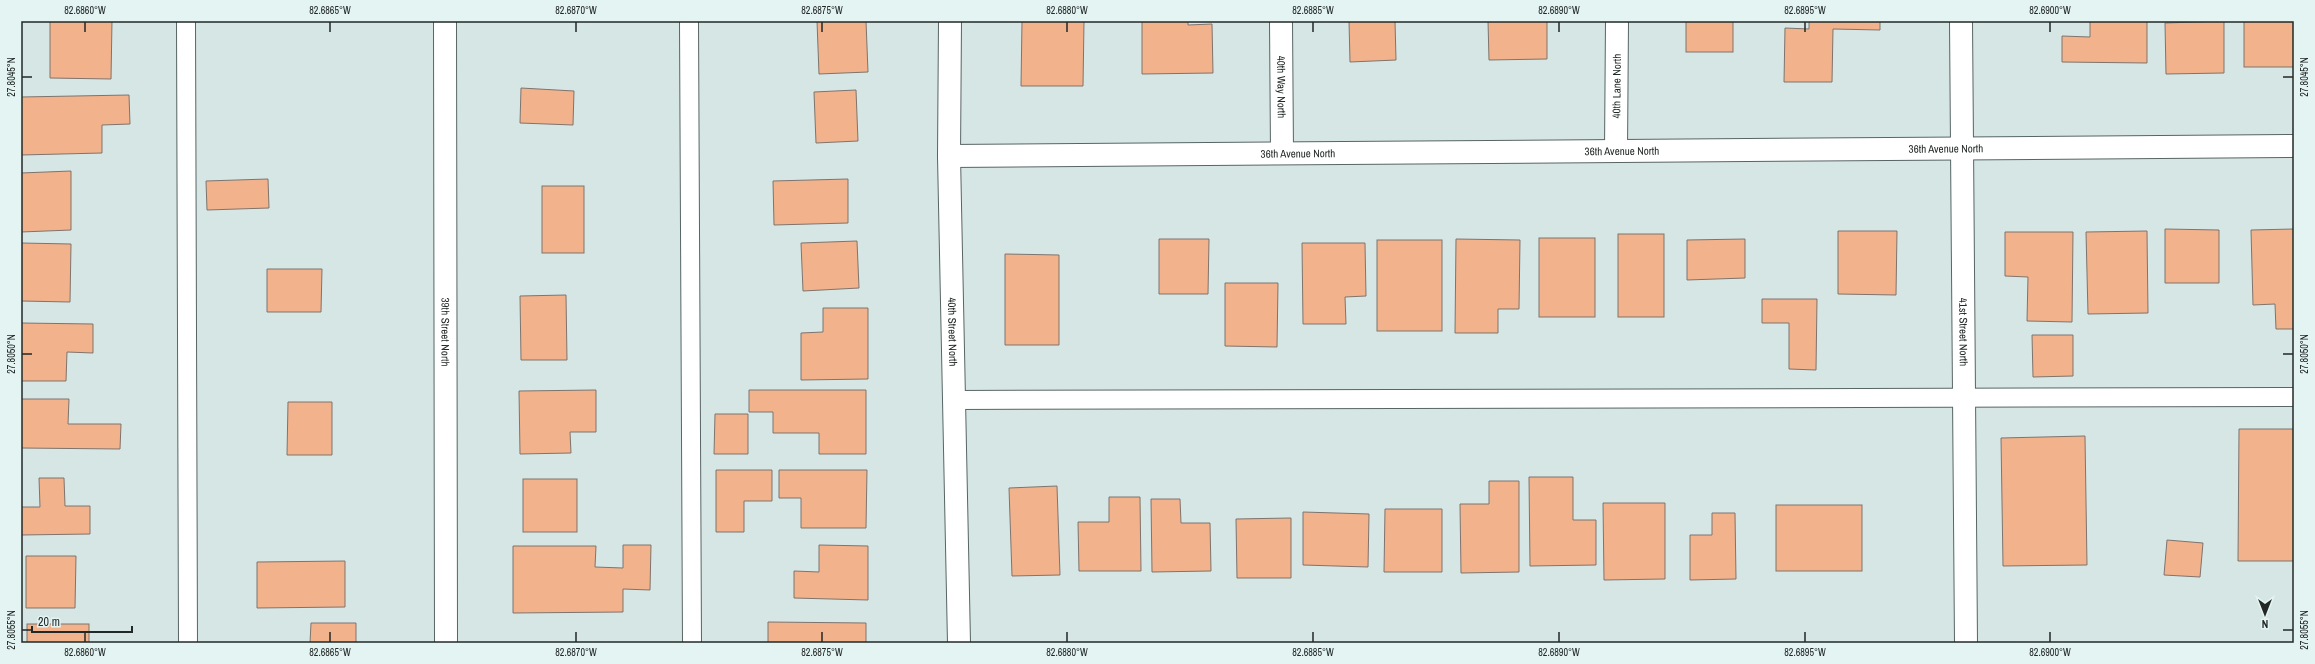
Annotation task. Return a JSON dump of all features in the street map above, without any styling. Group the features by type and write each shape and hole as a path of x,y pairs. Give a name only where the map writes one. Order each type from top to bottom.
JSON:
{"street":[{"name":"39th Street North","path":"445,21 446,643"},
{"name":"40th Street North","path":"950,21 950,156 959,643"},
{"name":"40th Way North","path":"1281,21 1282,153"},
{"name":"40th Lane North","path":"1616,21 1616,151"},
{"name":"41st Street North","path":"1961,21 1966,643"},
{"name":"36th Avenue North","path":"950,156 2294,146"}],"lane":[{"path":"186,21 188,643"},
{"path":"689,21 692,643"},
{"path":"954,400 2294,397"}],"building":[{"path":"50,21 112,21 111,79 50,78"},
{"path":"817,21 866,21 868,72 819,74"},
{"path":"1022,21 1084,21 1083,86 1021,86"},
{"path":"1142,21 1188,21 1188,25 1212,24 1213,73 1142,74"},
{"path":"1349,21 1395,21 1396,60 1350,62"},
{"path":"1488,21 1547,21 1547,59 1489,60"},
{"path":"1686,21 1733,21 1733,52 1686,52"},
{"path":"1809,21 1880,21 1880,30 1833,29 1832,82 1784,82 1785,28 1809,29"},
{"path":"2090,21 2147,21 2147,63 2062,62 2062,36 2090,37"},
{"path":"2224,21 2224,73 2166,74 2165,23"},
{"path":"2244,21 2294,21 2294,67 2244,67"},
{"path":"521,88 574,91 573,125 520,123"},
{"path":"856,90 858,141 816,143 814,92"},
{"path":"129,95 130,124 102,125 102,153 21,155 21,97"},
{"path":"71,171 71,230 21,232 21,173"},
{"path":"268,179 269,208 207,210 206,181"},
{"path":"848,179 848,223 774,225 773,181"},
{"path":"542,186 584,186 584,253 542,253"},
{"path":"2165,229 2219,230 2219,283 2165,283"},
{"path":"2294,229 2294,329 2276,329 2275,304 2253,305 2251,230"},
{"path":"1838,231 1897,231 1896,295 1838,294"},
{"path":"2147,231 2148,313 2088,314 2086,232"},
{"path":"2005,232 2073,232 2072,322 2027,321 2028,277 2005,276"},
{"path":"1618,234 1664,234 1664,317 1618,317"},
{"path":"1539,238 1595,238 1595,317 1539,317"},
{"path":"1159,239 1209,239 1208,294 1159,294"},
{"path":"1456,239 1520,240 1519,309 1498,309 1498,333 1455,333"},
{"path":"1745,239 1745,278 1687,280 1687,240"},
{"path":"1377,240 1442,240 1442,331 1377,331"},
{"path":"857,241 859,288 803,291 801,243"},
{"path":"21,243 71,244 70,302 21,301"},
{"path":"1302,243 1365,243 1366,296 1345,297 1346,324 1303,324"},
{"path":"1005,254 1059,255 1059,345 1005,345"},
{"path":"267,269 322,269 321,312 267,312"},
{"path":"1225,283 1278,283 1277,347 1225,346"},
{"path":"566,295 567,360 521,360 520,296"},
{"path":"1762,299 1817,299 1816,370 1789,369 1789,323 1762,323"},
{"path":"823,308 868,308 868,379 801,380 801,333 823,332"},
{"path":"21,323 93,324 93,353 67,352 66,381 21,381"},
{"path":"2032,335 2073,335 2073,376 2033,377"},
{"path":"596,390 596,432 570,432 571,453 520,454 519,391"},
{"path":"749,390 866,390 866,454 819,454 819,433 773,433 773,412 749,412"},
{"path":"21,399 69,399 68,424 121,424 120,449 21,448"},
{"path":"288,402 332,402 332,455 287,455"},
{"path":"715,414 748,414 748,454 714,454"},
{"path":"2239,429 2294,429 2294,561 2238,561"},
{"path":"2085,436 2087,565 2003,566 2001,438"},
{"path":"716,470 772,470 772,501 744,501 744,532 716,532"},
{"path":"779,470 867,470 866,528 801,528 801,498 779,498"},
{"path":"1529,477 1573,477 1573,520 1596,520 1596,565 1530,566"},
{"path":"39,478 64,478 65,506 90,506 90,534 21,535 21,507 40,507"},
{"path":"523,479 577,479 577,532 523,532"},
{"path":"1489,481 1519,481 1519,572 1461,573 1460,504 1489,504"},
{"path":"1057,486 1060,575 1012,576 1009,488"},
{"path":"1109,497 1140,497 1141,571 1079,571 1078,522 1109,522"},
{"path":"1151,499 1180,499 1181,523 1210,523 1211,571 1152,572"},
{"path":"1603,503 1665,503 1665,579 1604,580"},
{"path":"1776,505 1862,505 1862,571 1776,571"},
{"path":"1385,509 1442,509 1442,572 1384,572"},
{"path":"1303,512 1369,514 1368,567 1303,565"},
{"path":"1712,513 1735,513 1736,579 1690,580 1690,535 1712,535"},
{"path":"1291,518 1291,578 1237,578 1236,519"},
{"path":"2167,540 2203,543 2200,577 2164,575"},
{"path":"623,545 651,545 650,590 623,589 623,612 513,613 513,546 596,546 595,567 623,568"},
{"path":"819,545 868,546 868,600 794,598 794,571 819,572"},
{"path":"26,556 76,556 75,608 26,608"},
{"path":"345,561 345,607 257,608 257,562"},
{"path":"768,622 866,623 866,643 768,643"},
{"path":"311,623 356,623 356,643 310,643"},
{"path":"27,624 89,624 89,643 27,643"}]}
